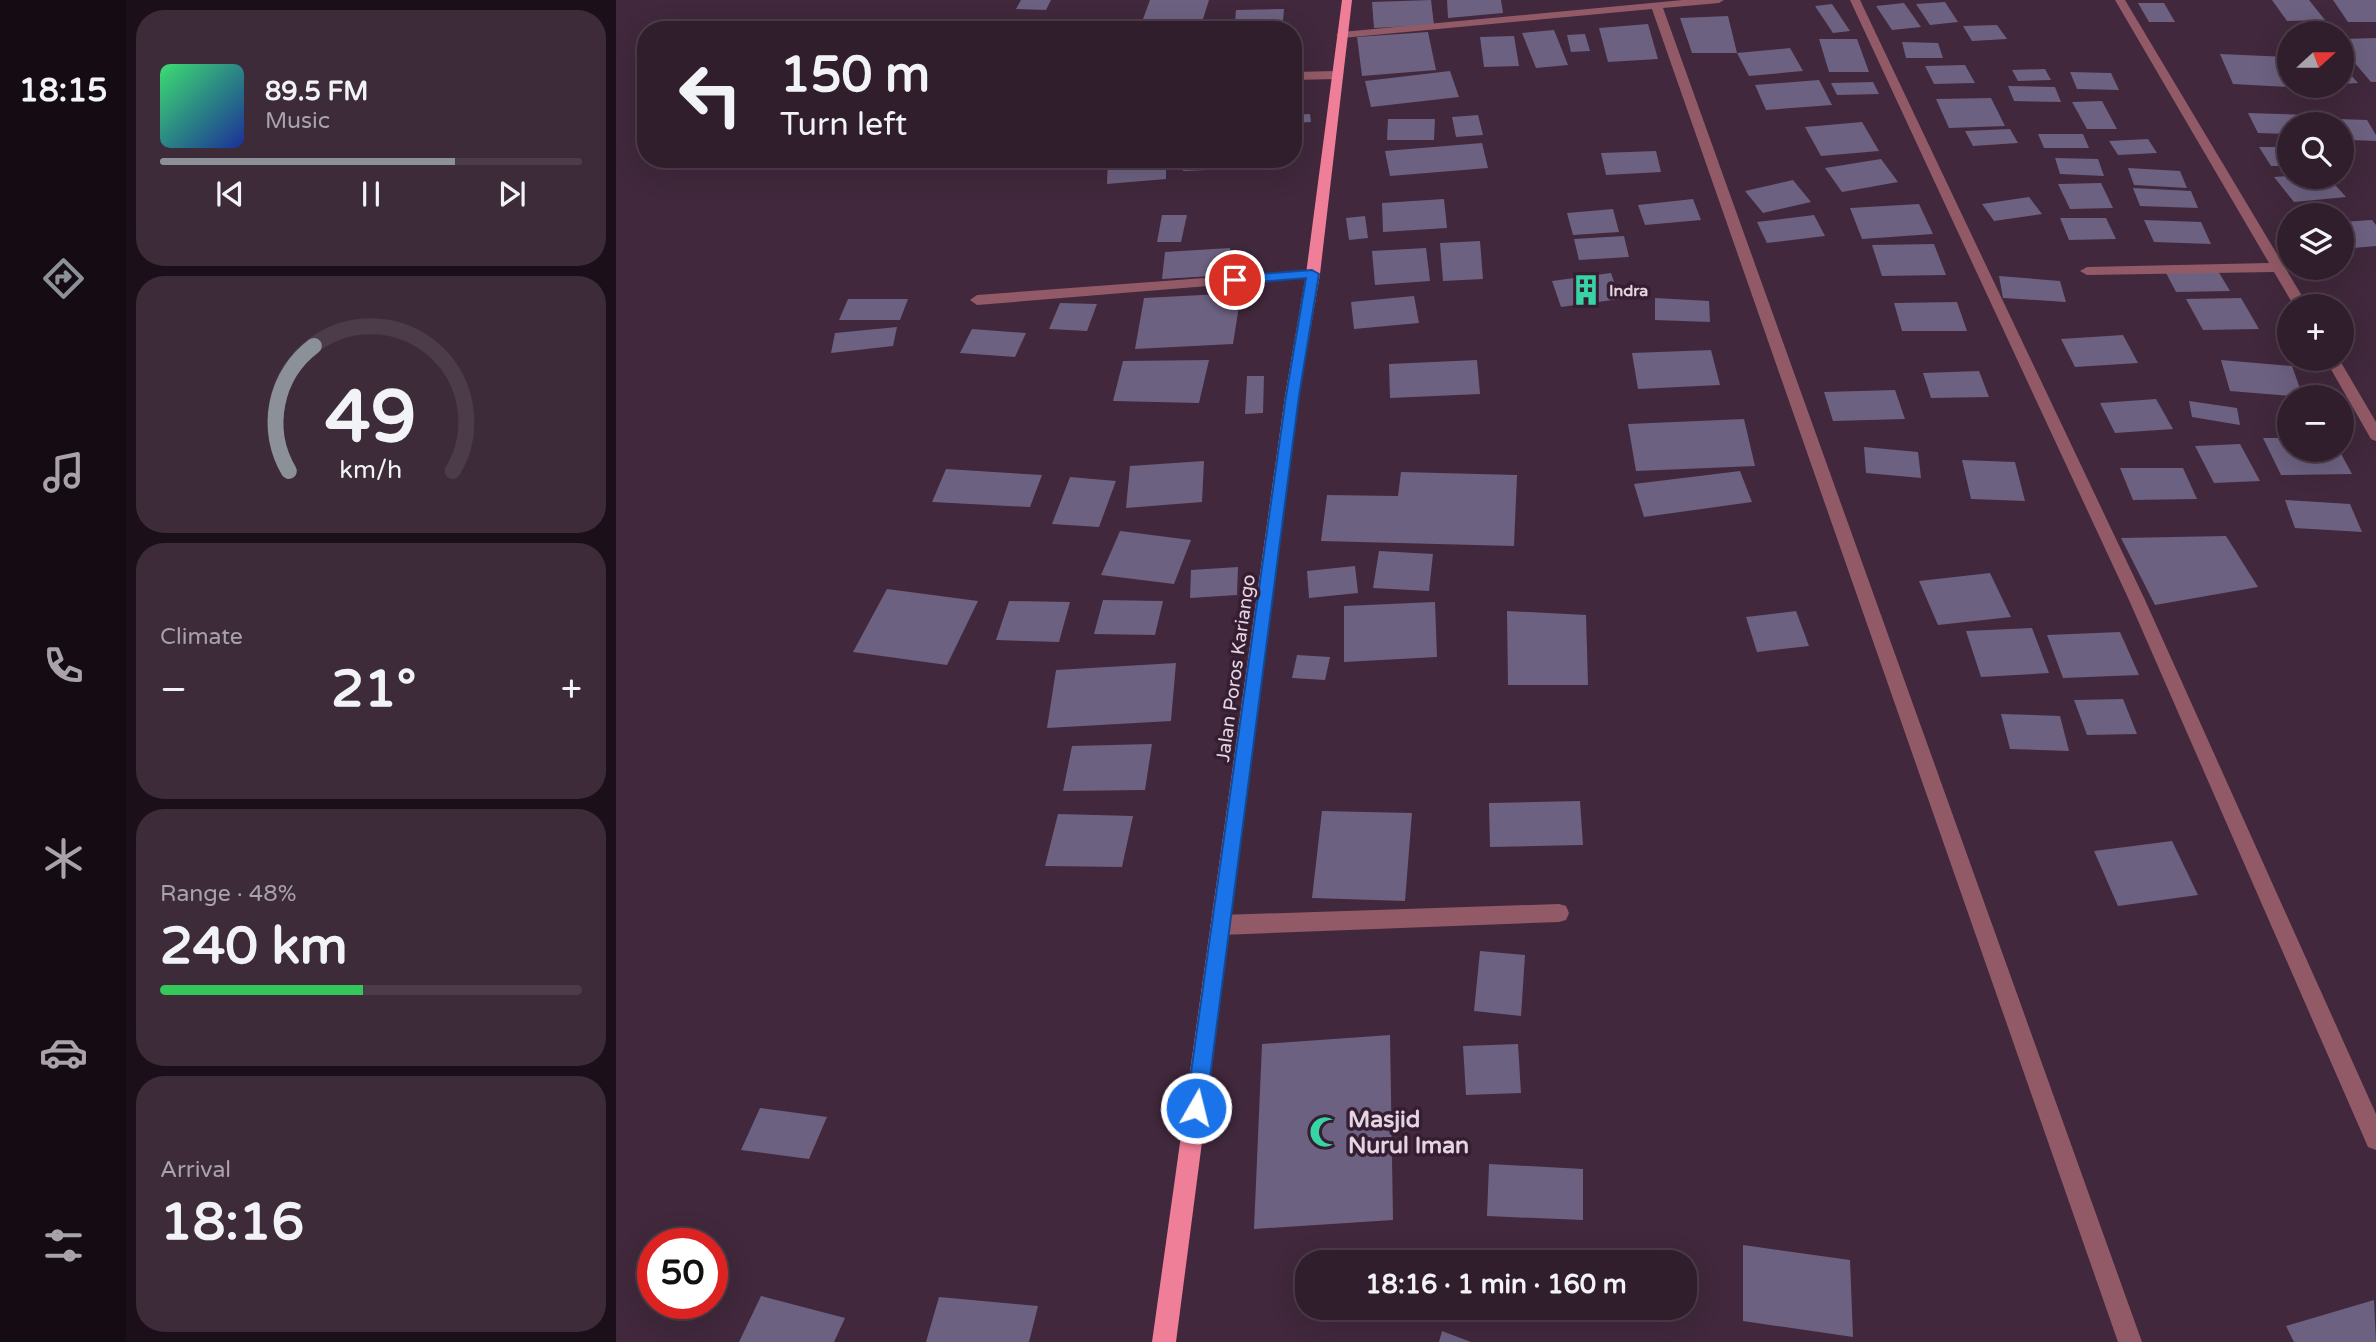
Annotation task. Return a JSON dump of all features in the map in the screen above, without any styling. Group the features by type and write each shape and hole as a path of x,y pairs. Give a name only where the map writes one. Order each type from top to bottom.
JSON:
{"main road":[{"name":"Jalan Poros Kariango","path":"1164,1342 1292,396 1312,274 1347,0"}],"street":[{"path":"1342,35 1720,0"},
{"path":"1855,0 2137,600 2376,1139"},
{"path":"2120,0 2277,265"},
{"path":"1656,4 2130,1342"},
{"path":"1302,76 1336,75"},
{"path":"2087,271 2277,267"},
{"path":"978,300 1312,274"},
{"path":"2339,371 2376,435"},
{"path":"1221,925 1559,913"}],"building":[{"path":"1021,0 1051,0 1046,10 1016,9"},
{"path":"1150,0 1209,0 1203,19 1143,19"},
{"path":"1431,0 1434,25 1374,28 1372,2"},
{"path":"1447,0 1501,0 1503,13 1448,18"},
{"path":"2272,0 2309,0 2325,20 2287,21"},
{"path":"2333,0 2376,0 2376,22 2347,21"},
{"path":"1945,2 1958,22 1930,25 1916,4"},
{"path":"1904,3 1921,27 1892,30 1876,6"},
{"path":"2138,3 2164,3 2175,22 2149,22"},
{"path":"1832,4 1850,31 1833,33 1815,6"},
{"path":"1284,9 1283,21 1235,21 1236,10"},
{"path":"1728,16 1737,53 1692,53 1680,18"},
{"path":"1648,24 1658,59 1608,62 1599,28"},
{"path":"1997,25 2007,39 1972,41 1963,26"},
{"path":"1554,30 1568,65 1536,68 1522,33"},
{"path":"1428,32 1436,70 1362,76 1357,37"},
{"path":"1585,34 1590,51 1571,52 1567,35"},
{"path":"1514,36 1519,66 1484,67 1480,37"},
{"path":"2376,38 2376,82 2371,82 2354,62 2354,39"},
{"path":"1819,39 1857,39 1869,72 1829,72"},
{"path":"1902,42 1938,43 1943,58 1906,58"},
{"path":"1790,48 1803,71 1749,76 1737,53"},
{"path":"2220,54 2277,56 2277,86 2233,84"},
{"path":"1965,65 1975,83 1934,84 1925,66"},
{"path":"2045,69 2051,80 2018,81 2012,70"},
{"path":"1450,71 1459,97 1371,107 1365,81"},
{"path":"2070,72 2111,73 2119,90 2077,89"},
{"path":"1819,80 1832,105 1766,110 1755,85"},
{"path":"1873,82 1879,94 1837,95 1831,83"},
{"path":"2008,86 2055,87 2061,102 2014,101"},
{"path":"1991,98 2005,126 1949,128 1936,99"},
{"path":"2102,101 2117,129 2087,129 2072,102"},
{"path":"2248,113 2277,114 2277,134 2258,133"},
{"path":"1302,114 1310,114 1311,122 1302,122"},
{"path":"1478,115 1483,135 1456,137 1452,117"},
{"path":"1388,119 1435,119 1434,140 1387,140"},
{"path":"2354,120 2367,120 2376,135 2376,141 2354,140"},
{"path":"1862,122 1879,151 1821,156 1805,127"},
{"path":"2010,129 2018,143 1973,146 1965,131"},
{"path":"2038,134 2083,134 2089,148 2044,148"},
{"path":"2148,139 2157,153 2118,155 2109,141"},
{"path":"1482,143 1488,168 1390,176 1385,151"},
{"path":"2259,147 2277,147 2277,166 2271,166"},
{"path":"1656,151 1661,172 1606,175 1601,153"},
{"path":"2055,158 2098,159 2104,176 2060,174"},
{"path":"1881,159 1898,182 1842,192 1825,168"},
{"path":"1108,168 1166,168 1166,179 1107,184"},
{"path":"1184,168 1255,168 1183,171"},
{"path":"2128,168 2180,171 2187,188 2134,185"},
{"path":"1793,180 1811,202 1763,213 1745,191"},
{"path":"2101,183 2113,208 2070,209 2058,184"},
{"path":"2133,188 2191,191 2198,208 2140,206"},
{"path":"2284,189 2339,189 2346,197 2294,202"},
{"path":"2029,197 2042,214 1994,221 1982,204"},
{"path":"1444,199 1447,228 1383,232 1382,203"},
{"path":"1693,199 1701,220 1645,225 1638,205"},
{"path":"1919,204 1933,234 1862,239 1850,208"},
{"path":"1613,209 1619,232 1573,235 1567,213"},
{"path":"1162,215 1187,215 1181,242 1157,242"},
{"path":"1814,215 1825,236 1767,243 1757,222"},
{"path":"1365,216 1368,238 1349,240 1346,218"},
{"path":"2060,218 2106,218 2116,239 2069,240"},
{"path":"2144,220 2201,222 2211,244 2154,242"},
{"path":"2372,220 2376,225 2376,246 2354,248 2354,221"},
{"path":"1624,236 1629,257 1579,260 1574,239"},
{"path":"1480,241 1483,279 1443,281 1440,243"},
{"path":"1934,244 1946,275 1882,276 1872,245"},
{"path":"1230,248 1228,275 1162,279 1165,252"},
{"path":"1426,248 1430,281 1375,285 1372,251"},
{"path":"2165,271 2218,271 2230,291 2176,292"},
{"name":"Indra","path":"1611,273 1620,299 1561,307 1552,281"},
{"path":"1999,276 2060,281 2066,302 2003,298"},
{"path":"1241,293 1233,344 1135,349 1144,298"},
{"path":"1414,296 1419,323 1354,329 1351,302"},
{"path":"1655,298 1709,301 1710,322 1655,320"},
{"path":"2241,298 2259,329 2203,330 2186,299"},
{"path":"848,299 908,299 900,320 839,320"},
{"path":"1957,302 1967,331 1902,331 1894,303"},
{"path":"1060,303 1097,304 1087,331 1049,329"},
{"path":"897,327 893,346 831,353 835,333"},
{"path":"972,329 1026,333 1015,357 960,353"},
{"path":"2123,335 2138,363 2075,367 2061,339"},
{"path":"1711,350 1720,385 1638,389 1632,353"},
{"path":"1209,360 1199,403 1113,401 1123,361"},
{"path":"1477,360 1480,394 1390,398 1389,364"},
{"path":"2221,360 2277,365 2277,371 2294,371 2299,385 2277,385 2277,395 2230,391"},
{"path":"1979,371 1989,397 1931,398 1923,373"},
{"path":"1247,376 1264,376 1263,413 1245,414"},
{"path":"1895,390 1905,419 1833,421 1824,392"},
{"path":"2156,399 2173,429 2115,433 2100,403"},
{"path":"2189,401 2237,408 2240,425 2192,417"},
{"path":"1744,419 1755,466 1636,471 1628,424"},
{"path":"2263,438 2277,438 2277,462 2346,462 2352,474 2281,475"},
{"path":"2240,444 2260,481 2214,483 2195,446"},
{"path":"1864,447 1918,452 1921,478 1866,473"},
{"path":"1962,460 2015,462 2025,501 1971,499"},
{"path":"1204,461 1202,502 1126,508 1130,466"},
{"path":"2120,468 2183,468 2197,499 2133,500"},
{"path":"946,469 1042,475 1030,507 932,502"},
{"path":"1740,471 1752,502 1644,517 1634,484"},
{"path":"1401,472 1517,475 1514,546 1321,541 1327,495 1398,496"},
{"path":"1070,477 1116,481 1099,527 1052,524"},
{"path":"2285,500 2350,504 2362,532 2295,528"},
{"path":"1120,531 1191,540 1174,584 1101,575"},
{"path":"2226,536 2258,587 2155,605 2121,538"},
{"path":"1379,551 1433,554 1429,591 1373,588"},
{"path":"1355,566 1358,593 1309,598 1307,571"},
{"path":"1238,567 1237,595 1190,598 1191,570"},
{"path":"1990,573 2011,617 1938,625 1919,581"},
{"path":"887,589 978,601 947,665 853,652"},
{"path":"1103,600 1163,601 1155,635 1094,634"},
{"path":"1009,601 1070,602 1059,642 996,640"},
{"path":"1435,602 1437,657 1344,662 1344,606"},
{"path":"1507,611 1586,615 1588,685 1508,685"},
{"path":"1796,611 1809,646 1757,652 1746,617"},
{"path":"2032,628 2049,673 1981,677 1966,631"},
{"path":"2120,632 2139,675 2063,678 2047,635"},
{"path":"1297,655 1330,657 1325,680 1292,678"},
{"path":"1176,663 1171,721 1047,728 1056,670"},
{"path":"2123,699 2137,734 2087,735 2074,700"},
{"path":"2001,714 2060,716 2069,751 2010,749"},
{"path":"1152,744 1145,790 1063,791 1072,746"},
{"path":"1580,801 1583,845 1490,847 1489,803"},
{"path":"1322,811 1412,813 1405,901 1312,898"},
{"path":"1058,814 1133,816 1122,867 1045,866"},
{"path":"2172,841 2198,895 2118,906 2094,851"},
{"path":"1480,951 1525,955 1521,1016 1474,1011"},
{"name":"Masjid Nurul Iman","path":"1390,1035 1393,1220 1254,1229 1262,1044"},
{"path":"1518,1044 1521,1093 1466,1095 1463,1046"},
{"path":"760,1108 827,1117 809,1159 741,1150"},
{"path":"1489,1164 1583,1169 1583,1220 1487,1216"},
{"path":"1743,1245 1850,1260 1853,1337 1743,1321"},
{"path":"761,1296 845,1318 834,1342 739,1342"},
{"path":"939,1297 1038,1306 1029,1342 926,1342"},
{"path":"2374,1300 2376,1342 2294,1342 2286,1326"},
{"path":"1442,1331 1471,1342 1439,1342"}],"place":[{"name":"Indra","path":"1586,290"},
{"name":"Masjid Nurul Iman","path":"1325,1132"}],"route":[{"path":"1196,1108 1292,396 1312,274 1235,280"}]}
